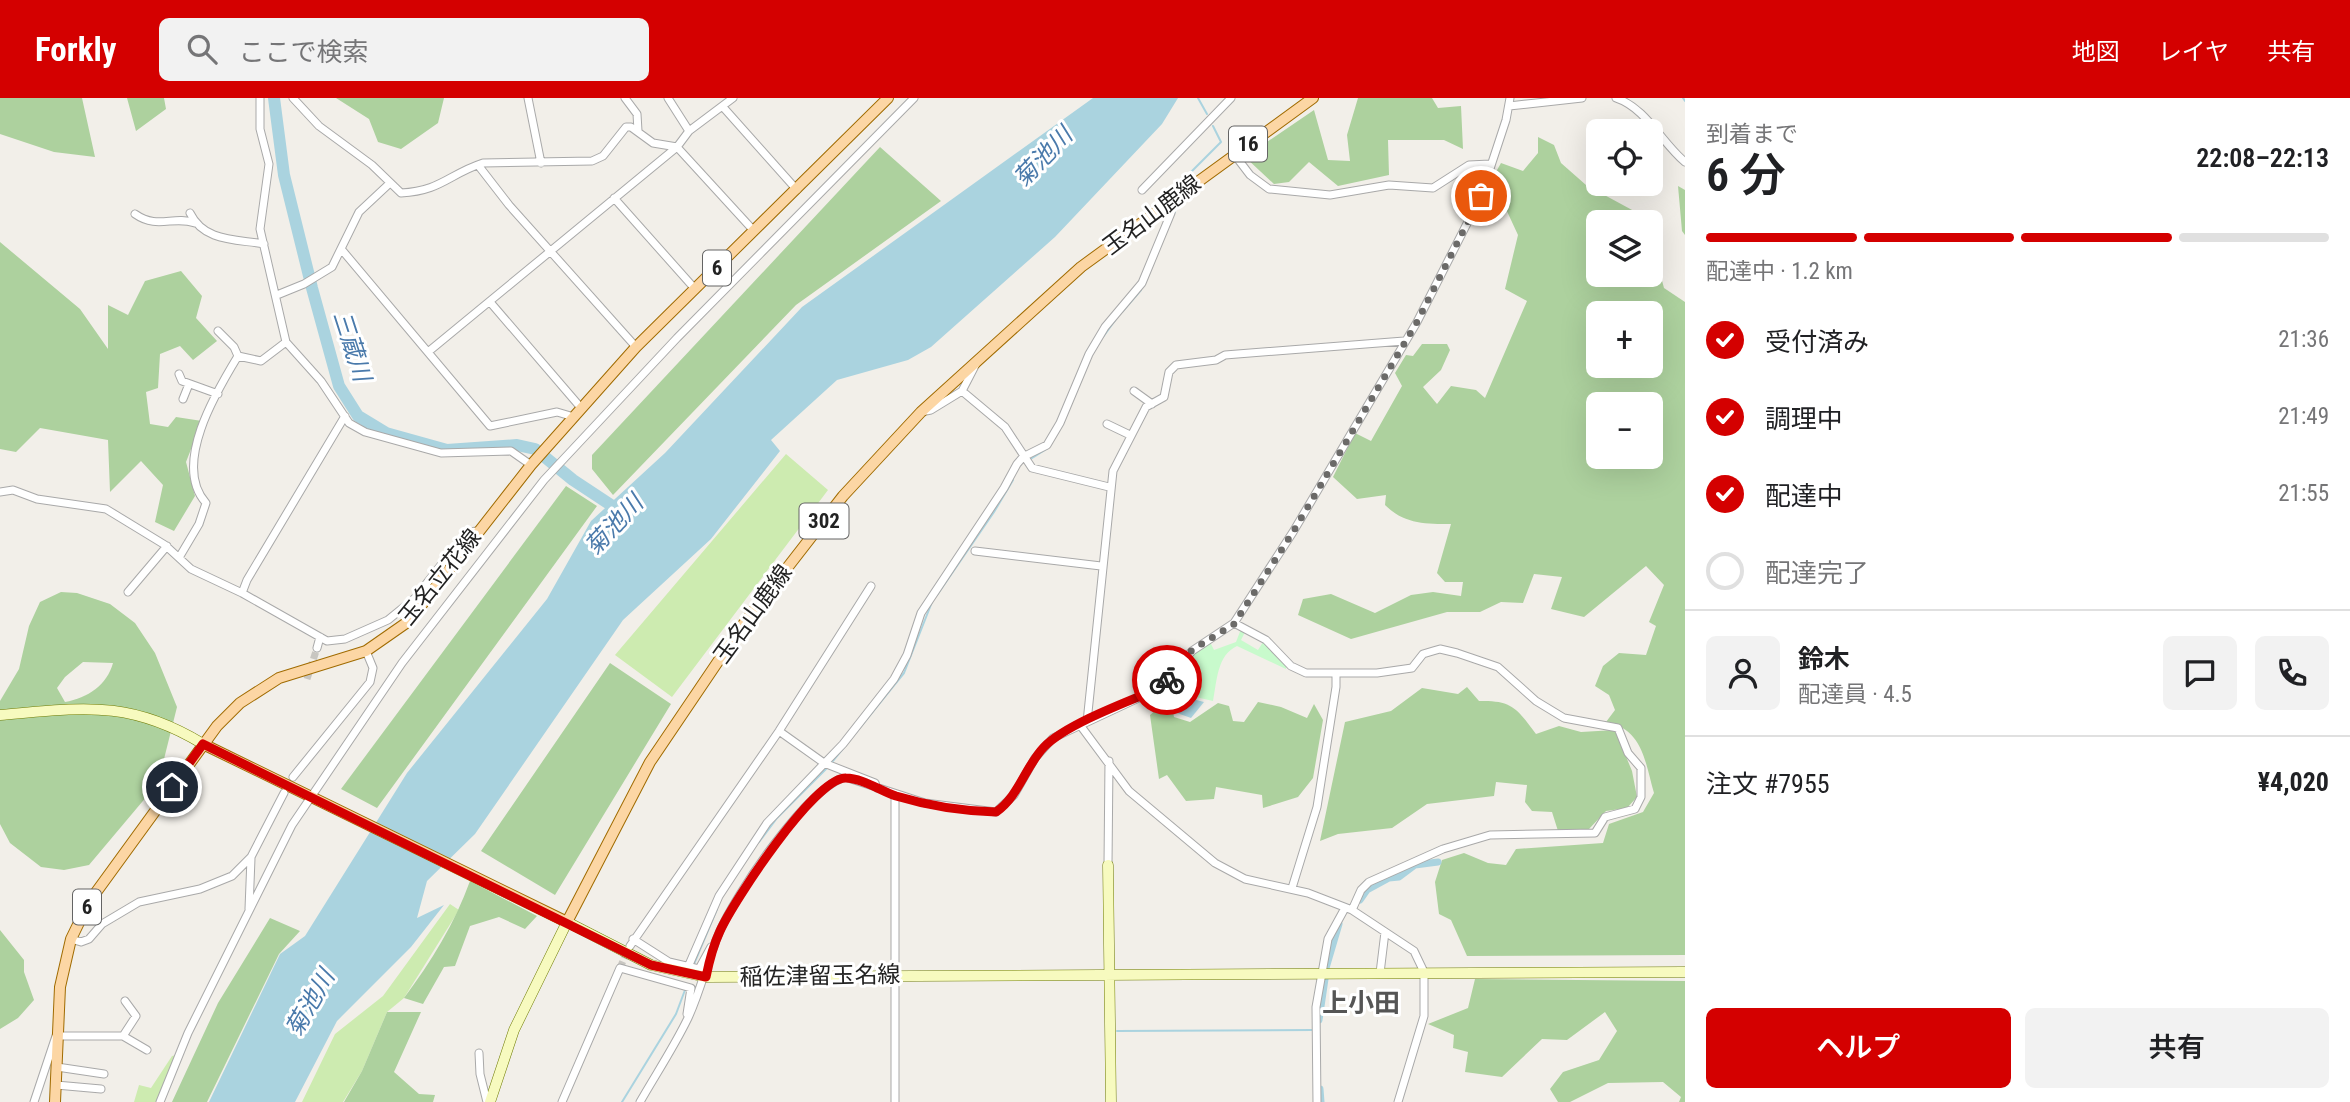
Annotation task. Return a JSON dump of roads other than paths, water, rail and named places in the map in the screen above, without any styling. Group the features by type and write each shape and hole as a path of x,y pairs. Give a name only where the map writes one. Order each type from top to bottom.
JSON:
{"main road":[{"name":"玉名立花線","path":"55,1102 56,1036 62,971 71,939 89,902 203,744 240,703 279,678 366,651 409,621 534,460 636,347 798,191 888,98"},
{"name":"玉名山鹿線","path":"567,922 650,762 741,626 843,496 921,412 1082,267 1313,98"},
{"path":"203,744 567,922"}],"street":[{"path":"260,98 260,129 269,164 260,222 286,342 321,381 345,416 365,432 452,454 510,451 534,460"},
{"path":"293,98 319,126 401,193 440,186 468,167 478,165 592,161 603,156 626,127 638,131 653,143 677,146 754,231"},
{"path":"528,98 541,163"},
{"path":"668,98 689,131"},
{"path":"428,352 677,146 689,131 733,98"},
{"path":"160,1102 188,1033 248,913 313,797 410,653 551,472 640,375 914,98"},
{"path":"1142,190 1231,98"},
{"path":"871,586 779,731 632,943 669,962 699,969 757,869 797,817 827,787 845,777 895,796 950,808 996,812 1014,795 1053,738 1160,688 1192,650 1234,624 1293,532 1404,341 1481,196 1490,164 1514,102 1582,98"},
{"path":"1616,98 1623,100 1655,129 1685,162"},
{"path":"630,100 637,114 638,131"},
{"path":"723,107 798,191"},
{"path":"1234,154 1250,175 1269,188 1330,195 1389,185 1433,188 1469,165 1490,164"},
{"path":"478,165 509,205 552,249 636,347"},
{"path":"277,295 304,284 332,267 359,212 390,183"},
{"path":"688,967 719,896 767,823 824,763 894,679 907,655 921,613 1023,457 1046,445 1060,423 1076,380 1094,345 1105,327 1142,284 1177,197"},
{"path":"614,198 695,289"},
{"path":"190,213 195,223"},
{"path":"135,214 159,224 187,220 217,237 264,244"},
{"path":"342,250 490,426 557,412 578,413"},
{"path":"490,302 578,413"},
{"path":"218,331 234,347 238,356"},
{"path":"1398,1102 1424,1016 1424,972 1414,951 1348,909 1292,888 1245,879 1215,863 1129,791 1083,724 1109,487 1129,435 1146,407 1164,397 1169,372 1176,365 1216,360 1225,355 1404,341"},
{"path":"238,356 261,361 286,342"},
{"path":"238,356 218,394 191,460 192,477 206,503 199,524 179,560 191,569 242,593 327,641 345,639 388,620 415,598 467,532 478,531"},
{"path":"921,412 931,410 962,391 978,360"},
{"path":"179,374 182,381 218,394"},
{"path":"183,399 189,384"},
{"path":"962,391 1005,427 1028,464 1044,473 1109,487"},
{"path":"1134,391 1152,404"},
{"path":"242,593 253,569 345,416"},
{"path":"1107,424 1129,435"},
{"path":"0,492 13,491 37,499 106,509 180,556"},
{"path":"128,592 167,546"},
{"path":"975,551 1101,566"},
{"path":"1234,624 1265,640 1291,666 1306,673 1377,673 1412,668 1423,654 1440,649 1499,667 1536,701 1564,718 1618,728 1628,753 1642,768 1641,797 1635,809 1605,817 1595,833 1490,835 1443,849 1369,883 1361,890 1328,939 1316,1007 1317,1102"},
{"path":"317,648 320,637"},
{"path":"293,777 370,682 373,668 366,651"},
{"path":"1292,888 1317,807 1336,674"},
{"path":"0,715 82,709 131,712 168,724 203,744"},
{"path":"779,731 824,763 875,783 878,789"},
{"path":"1109,760 1111,1102"},
{"path":"71,939 81,942 89,939 102,924 139,902 215,884 232,876 251,857 284,793"},
{"path":"895,796 895,1102"},
{"path":"248,913 251,857"},
{"name":"稲佐津留玉名線","path":"567,922 651,965 706,977 1685,972"},
{"name":"302","path":"489,1102 514,1030 567,922"},
{"path":"1380,973 1385,932"},
{"path":"640,1102 687,1020 706,977 719,933"},
{"path":"562,1102 620,968 691,988 687,1020"},
{"path":"123,1036 136,1016 125,1001"},
{"path":"56,1036 123,1036 147,1050"},
{"name":"6","path":"34,1102 56,1036"},
{"path":"479,1053 480,1074 489,1102"},
{"path":"57,1067 104,1074"},
{"path":"56,1085 102,1089"}],"water":[{"name":"菊池川","path":"1093,98 1178,98 1162,124 1055,237 931,347 908,360 837,380 771,440 780,451 711,539 623,620 475,834 427,881 417,918 444,905 411,947 337,1021 295,1102 209,1102 280,954 305,936 407,773 547,599 591,521 665,453 802,307"},
{"path":"1174,694 1204,702 1191,718 1177,713"}],"waterway":[{"name":"三蔵川","path":"274,98 284,175 312,288 339,386 358,416 386,433 447,450 517,445 535,449 573,480 623,513"},
{"path":"1198,98 1207,114"},
{"path":"1180,190 1183,180 1221,142 1213,126"},
{"path":"1174,214 1178,203"},
{"path":"1122,312 1141,290"},
{"path":"1103,337 1116,319"},
{"path":"1029,460 1048,448"},
{"path":"937,595 1013,480"},
{"path":"832,762 904,673 932,602"},
{"path":"759,842 777,818 826,769"},
{"path":"1360,900 1367,890 1389,878 1399,877 1415,865 1438,862"},
{"path":"694,964 717,909"},
{"path":"1326,968 1339,924"},
{"path":"1319,1020 1325,979"},
{"path":"622,1102 676,1014 685,990"},
{"path":"1117,1031 1312,1030"},
{"path":"1320,1089 1321,1102"}],"tunnel":[{"path":"307,679 317,648"},
{"path":"620,968 628,949"}],"district":[{"name":"上小田","path":"1361,1003"}]}
